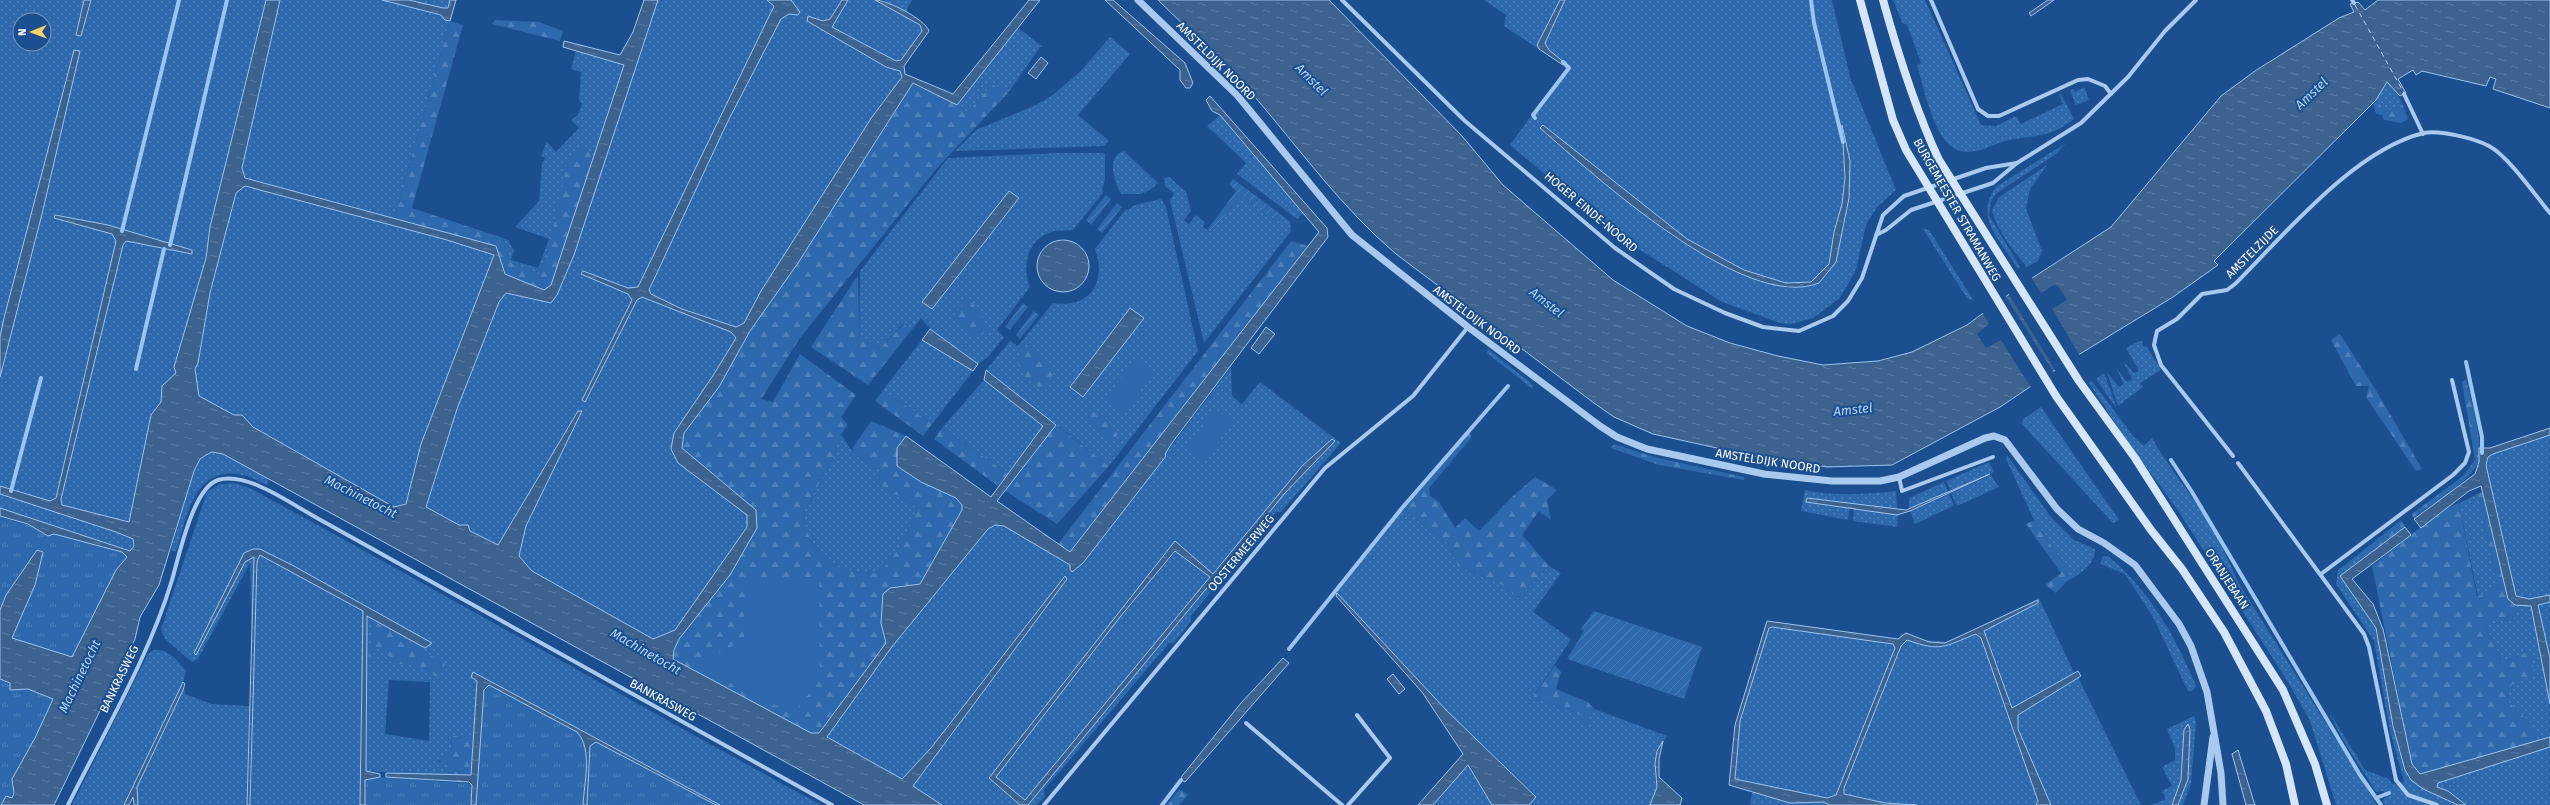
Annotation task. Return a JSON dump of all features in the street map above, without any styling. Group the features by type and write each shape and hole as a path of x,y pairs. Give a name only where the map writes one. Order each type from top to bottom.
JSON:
{"main road":[{"name":"BURGEMEESTER STRAMANWEG","path":"1860,0 1894,120 1906,150 2056,396 2151,530 2182,569 2251,678 2266,711 2286,764 2295,805"},
{"name":"BURGEMEESTER STRAMANWEG","path":"1883,0 1896,45 1929,140 1951,179 1957,194 2079,381"},
{"name":"ORANJEBAAN","path":"2079,381 2135,458 2283,690 2316,764 2327,805"}],"street":[{"name":"AMSTELDIJK NOORD","path":"1138,0 1237,95 1352,235 1468,327 1600,426 1617,437 1647,449 1710,464 1802,480 1856,482 1899,477 1985,438 1994,436 2006,440 2037,484 2070,523 2135,565 2166,604 2190,646 2203,676 2211,709 2221,773 2223,805"},
{"name":"HOGER EINDE-NOORD","path":"1342,0 1465,121 1615,248 1674,289 1725,314 1763,327 1798,331 1833,316 1848,301 1862,278 1883,216 1889,208 1904,196 1928,186 1986,168 2017,163"},
{"path":"1931,0 1978,109 1988,116 1999,116 2016,110 2078,80 2097,81 2111,94"},
{"path":"1876,235 1886,230 1911,210 1993,183 2017,163 2081,123 2128,77 2165,31 2196,0"},
{"path":"2404,94 2423,134"},
{"name":"AMSTELZIJDE","path":"2233,456 2161,366 2154,345 2155,335 2159,330 2177,319 2202,294 2227,290 2236,284 2330,189 2397,143 2423,134 2434,132 2488,145 2499,153 2550,213"},
{"name":"OOSTERMEERWEG","path":"1044,805 1325,468 1413,396 1468,327"},
{"path":"2321,574 2453,475 2465,463 2469,452 2452,380"},
{"path":"1899,477 1902,491 1992,457"},
{"path":"2238,463 2321,574 2368,641 2396,780 2408,795 2424,804 2437,805"},
{"name":"BANKRASWEG","path":"68,805 151,638 164,605 198,499 216,481 231,478 249,482 485,611 832,805"},
{"path":"1348,805 1390,758 1357,714"},
{"path":"1246,723 1342,805"},
{"name":"AMSTELDIJK NOORD","path":"2204,805 2214,733"}],"green space":[{"path":"0,0 84,0 76,35 81,36 91,0 266,0 210,227 206,258 174,367 176,373 162,386 161,402 151,415 129,522 134,546 131,551 0,508 0,377 42,213 79,51 0,337","holes":["55,215 108,225 192,250 192,254 126,241 123,245 61,499 62,504 51,501 56,498 116,241 112,234 55,218"]},
{"path":"280,0 382,0 441,15 445,20 450,21 394,218 245,178 242,168"},
{"path":"409,0 450,0 448,8 443,8"},
{"path":"658,0 767,0 774,6 638,287 628,288 583,271 581,273 628,294 632,300 582,400 585,401 637,300 642,297 732,332 736,338 714,374 674,433 678,463 747,515 747,527 675,630 653,639 532,571 519,556 526,526 581,411 578,411 498,545 470,531 468,525 459,525 426,508 457,409 499,302 505,293 551,303 569,266"},
{"path":"791,0 842,0 830,19 823,21 813,17 807,21 886,67 900,71 902,77 872,117 761,291 744,323 736,327 682,309 651,294 649,290 727,123 781,19 789,14 798,15"},
{"path":"848,0 875,0 920,25 922,31 908,53 896,61 832,27"},
{"path":"884,0 912,0 905,13"},
{"path":"1484,0 1560,0 1537,45 1539,49 1504,26 1506,15"},
{"path":"1565,0 1832,0 1850,77 1896,190 1877,207 1866,225 1856,270 1840,298 1813,318 1792,324 1780,323 1722,302 1620,237 1510,145 1567,67 1563,65 1564,62 1549,50 1545,43","holes":["1842,128 1849,198 1827,274 1817,284 1788,288 1759,281 1711,259 1673,237 1540,129 1687,239 1744,270 1786,283 1811,282 1829,265 1834,232 1842,204 1845,178"]},
{"path":"1893,0 1925,0 1981,125 1996,126 2016,116 2021,124 2063,104 2059,95 2061,94 2074,119 2059,129 2044,134 2005,141 1973,152 1956,149 1947,142 1939,131 1933,118 1917,65 1921,63 1907,24 1903,24"},
{"path":"495,20 539,22 563,31 560,41 492,24"},
{"path":"450,21 463,25 412,208 503,238 509,262 539,275 551,240 567,163 584,146 594,158 551,286 544,290 505,274 496,246 394,218"},
{"path":"1018,28 1043,47 1040,47 1008,93 992,84 967,113 957,105"},
{"path":"1110,37 1130,54 1078,115 1109,141 1104,146 955,151 976,130 1036,105 1053,95 1081,71"},
{"path":"576,51 624,65 594,158 584,146 539,275 509,262 503,238 508,240 514,251 511,260 538,268 549,239 515,227 539,201 542,164 545,158 541,156 547,142 556,152 579,128 571,120 578,115 582,103 579,101 581,72 571,69"},
{"path":"2388,82 2395,89 2403,105 2386,112 2376,100"},
{"path":"913,83 957,105 967,113 992,84 1008,93 937,168 800,338 761,399 773,402 800,354 856,395 841,417 848,425 841,434 832,459 804,512 805,523 812,543 833,563 853,571 864,573 872,573 882,569 892,558 902,542 918,511 916,507 876,482 882,472 854,454 852,449 871,421 906,436 897,448 897,466 921,482 956,498 962,505 962,510 920,584 898,586 881,623 886,643 818,733 811,733 673,659 674,650 679,639 730,575 757,528 756,510 682,448 684,433 719,387 750,331 798,263"},
{"path":"2084,87 2089,100 2076,105 2070,90 2073,89 2075,92"},
{"path":"2376,100 2386,112 2403,105 2408,119 2401,123 2384,120 2382,115 2376,114 2373,103"},
{"path":"1220,115 1303,213 1297,219 1237,174 1246,163 1207,126"},
{"path":"2066,143 2056,154 1997,193 1991,201 1989,215 2020,267 2018,269 1992,229 1988,219 1987,209 1990,198 1996,187"},
{"path":"1124,151 1158,183 1153,188 1140,194 1121,194 1114,177 1113,164 1118,154"},
{"path":"1059,153 1105,153 1105,179 1102,190 1103,193 1073,230 1054,231 1038,240 1033,246 1029,253 1026,270 1030,287 997,330 1004,337 988,357 978,364 930,329 921,318 910,332 903,324 879,349 859,334 860,271 948,158","holes":["1009,191 1019,199 931,309"]},
{"path":"2047,165 2030,189 2026,209 2042,251 2038,261 2027,267 2002,233 1994,218 1992,210 1999,197"},
{"path":"1169,177 1186,192 1191,211 1184,220 1189,224 1196,215 1205,222 1203,227 1211,233 1241,195 1277,222 1283,216 1290,222 1291,231 1204,343 1170,200 1174,193 1165,186 1164,178"},
{"path":"1233,179 1283,216 1277,222 1241,195 1211,233 1207,230 1236,191 1229,184"},
{"path":"245,186 447,240 494,255 421,444 406,504 394,507 253,427 242,415 234,415 199,397 195,369 198,363 210,293 236,192"},
{"path":"1106,195 1111,199 1091,225 1086,220"},
{"path":"1161,199 1166,207 1198,351 1109,466 986,370 1010,341 1018,346 1053,303 1066,304 1077,302 1086,297 1092,291 1097,282 1099,272 1095,249 1126,209 1128,210 1135,205","holes":["1131,308 1083,397 1070,387"]},
{"path":"1117,203 1122,207 1102,233 1097,229"},
{"path":"1923,229 1929,230 1974,301 1967,298"},
{"path":"1291,241 1308,246 1070,552 1058,544"},
{"path":"858,275 859,334 879,349 904,324 910,332 868,385 811,347"},
{"path":"969,298 990,329 974,338 953,316"},
{"path":"1023,303 1028,307 1010,330 1005,327"},
{"path":"1034,311 1039,315 1020,339 1016,335"},
{"path":"2340,334 2377,392 2422,469 2416,471 2366,397 2369,386 2356,386 2331,340"},
{"path":"922,340 973,371 932,424 883,390"},
{"path":"2139,341 2142,341 2143,346 2147,347 2161,370 2140,383 2143,387 2118,406 2107,372 2119,387 2124,384 2115,366 2127,382 2132,379 2123,361 2134,373 2139,371 2126,348"},
{"path":"1024,345 1057,369 1042,389 1025,378 1017,362"},
{"path":"1488,349 1533,385 1533,389 1487,353"},
{"path":"1136,360 1154,374 1123,413 1105,399"},
{"path":"1231,367 1232,396 1242,404 1260,382 1341,443 1281,512 1276,512 1191,616 1191,621 1173,644 1170,642 1044,790 1045,797 1036,805 1028,805 1285,493 1332,439 1213,574 1175,542 989,778 1020,805 942,805 913,786 1067,579 1065,576 931,748 902,779 827,737 891,648 988,529 995,525 1004,526 1070,565 1083,563"},
{"path":"2104,373 2117,409 2096,379"},
{"path":"2466,379 2480,447 2478,463 2473,471 2458,486 2413,518 2412,514 2463,476 2475,460 2462,382"},
{"path":"984,380 1043,426 1008,474 942,428"},
{"path":"2092,381 2133,436 2144,446 2152,438 2164,458 2197,504 2218,539 2238,582 2377,805 2336,805 2310,721 2288,682 2177,509 2127,441 2089,383"},
{"path":"883,390 932,424 923,436 875,401"},
{"path":"2041,407 2119,520 2113,523 2022,424 2023,419"},
{"path":"1090,409 1119,432 1112,444 1084,418"},
{"path":"1216,409 1233,423 1203,461 1186,447"},
{"path":"1056,425 1109,466 1057,524 1004,490"},
{"path":"942,428 1008,474 998,486 934,439"},
{"path":"1470,431 1471,438 1429,488 1430,496 1439,502 1455,528 1465,518 1479,531 1513,496 1535,477 1557,490 1547,500 1551,520 1539,511 1522,535 1549,566 1518,598 1498,582 1458,566 1449,544 1402,508"},
{"path":"841,434 854,454 882,472 876,482 916,507 918,511 892,558 882,569 872,573 853,571 833,563 812,543 805,523 804,512 832,459"},
{"path":"2550,435 2550,595 2529,599 2516,596 2486,465 2488,457 2493,454"},
{"path":"1614,444 1654,457 1744,477 1744,480 1659,465 1611,448"},
{"path":"212,452 223,454 267,476 268,485 242,475 226,474 213,478 203,486 195,497 184,524 176,552 171,550 194,471 200,459"},
{"path":"2007,455 2050,516 2074,540 2095,549 2089,565 2081,573 2066,582 2067,569 2034,520 2006,459"},
{"path":"1989,462 1994,472 1951,491 1946,481"},
{"path":"1991,475 1999,487 1957,506 1951,493"},
{"path":"1944,482 1948,492 1909,509 1909,498"},
{"path":"234,483 250,488 821,805 720,805 473,672 477,680 474,740 451,735 452,751 437,761 447,763 449,776 366,771 367,616 363,612 360,805 251,805 253,703 250,563 198,659 192,662 165,639 161,629 207,492 220,484","holes":["389,680 430,682 429,741 385,734"]},
{"path":"1805,490 1828,494 1862,494 1896,491 1897,511 1807,498 1806,502 1850,508 1848,520 1801,511"},
{"path":"2482,492 2508,599 2515,605 2513,621 2493,617 2486,628 2502,663 2529,651 2535,674 2509,686 2507,700 2533,726 2536,743 2420,774 2412,764 2372,566 2441,511 2459,503 2477,597 2498,588 2478,494"},
{"path":"1949,494 1954,505 1915,524 1910,511"},
{"path":"2478,494 2498,588 2478,597 2459,503"},
{"path":"1402,508 1449,544 1458,566 1498,582 1518,598 1549,566 1561,573 1533,612 1571,639 1533,697 1579,714 1586,725 1594,709 1667,736 1657,751 1655,762 1657,787 1650,805 1529,805 1536,796 1446,710 1334,590"},
{"path":"1854,508 1898,514 1897,527 1853,521"},
{"path":"0,517 122,552 127,557 53,698 8,805 0,805"},
{"path":"2034,520 2067,569 2066,582 2056,593 2045,585 2061,573 2026,524"},
{"path":"2401,520 2405,527 2363,558 2359,554"},
{"path":"1176,551 1210,577 1025,800 995,777 1120,617"},
{"path":"2359,554 2363,558 2340,576 2376,628 2393,726 2405,770 2458,805 2385,805 2382,801 2387,796 2383,791 2376,792 2346,744 2330,713 2365,770 2389,779 2392,784 2404,782 2390,731 2374,641 2336,584 2338,570"},
{"path":"2103,556 2108,556 2137,584 2160,615 2188,667 2196,686 2192,691 2188,691 2153,617 2125,574 2100,564"},
{"path":"745,578 819,578 820,680 793,714 700,668 700,663 744,640"},
{"path":"2039,598 2074,673 2010,713 2047,805 1750,805 1753,786 1735,784 1738,715 1767,621 1898,639 1901,633 1925,640 1948,642"},
{"path":"2550,602 2550,658 2538,605"},
{"path":"2515,605 2531,606 2550,704 2550,737 2536,743 2533,726 2507,700 2509,686 2529,651 2502,663 2486,628 2493,617 2513,621"},
{"path":"1594,611 1702,647 1684,699 1567,659 1584,631 1581,629"},
{"path":"373,620 445,664 439,678 413,664 399,664 377,647 368,662"},
{"path":"154,650 168,653 176,659 186,671 183,682 185,694 211,704 249,706 247,805 134,805 138,800 134,797 129,805 72,805 148,654"},
{"path":"1555,665 1561,672 1556,689 1588,702 1594,709 1586,725 1579,714 1533,697"},
{"path":"2078,677 2141,805 2051,805 2046,796 2018,729 2018,715"},
{"path":"489,685 716,805 365,805 365,780 379,777 477,784 480,716 485,692"},
{"path":"2194,716 2196,722 2191,784 2183,805 2178,805 2181,780 2173,805 2151,805 2166,799 2162,791 2172,786 2162,767 2175,760 2175,748 2167,729"},
{"path":"451,735 474,740 471,775 449,776 447,763 436,760 452,751"},
{"path":"2550,747 2550,805 2466,805 2448,791 2437,787 2438,783"},
{"path":"1468,765 1492,805 1433,805"},
{"path":"1180,789 1188,795 1179,805 1166,805"}],"water":[{"path":"84,0 91,0 81,36 76,35"},
{"name":"Machinetocht","path":"266,0 280,0 242,168 245,178 496,246 505,274 544,290 551,285 624,65 563,47 564,41 620,55 633,32 644,0 658,0 574,255 557,295 551,303 506,293 499,302 457,409 426,507 459,525 468,525 470,531 498,545 578,411 582,411 526,526 519,556 532,571 653,639 675,630 747,527 747,515 678,463 671,449 674,433 714,374 736,338 731,332 642,297 637,300 585,402 582,400 632,300 628,294 581,274 583,271 628,288 638,287 774,6 767,0 791,0 800,12 798,15 789,14 781,19 727,123 649,290 651,294 682,309 736,327 744,323 761,291 872,117 902,77 900,71 886,67 807,21 808,16 823,21 830,19 842,0 848,0 832,27 896,61 901,60 922,31 920,25 875,0 888,3 905,11 921,21 929,31 904,66 905,74 953,94 1029,0 1040,0 957,105 913,83 798,263 750,331 719,387 684,433 682,448 756,510 757,528 730,575 679,639 674,650 673,659 811,733 819,733 886,643 881,623 883,594 890,588 920,584 962,510 962,505 956,498 921,482 897,466 897,448 906,436 991,497 1043,426 984,380 986,370 1056,425 997,501 1070,552 1319,232 1220,115 1212,111 1206,100 1210,96 1327,228 1328,237 1172,443 1165,454 1166,456 1083,563 1072,572 1070,565 1004,526 995,525 988,529 891,648 827,737 902,779 931,748 1065,576 1067,579 913,786 942,805 864,805 223,454 212,452 200,459 194,471 159,585 140,617 135,639 54,805 1,805 6,796 12,798 14,793 12,779 35,738 53,699 28,689 10,690 10,683 0,679 0,610 6,595 37,550 43,552 35,585 12,638 72,657 116,570 127,557 122,552 54,534 48,536 28,524 0,516 0,508 130,551 134,546 133,539 116,532 0,494 0,486 50,501 56,498 116,241 112,234 54,218 55,215 108,225 192,250 192,254 126,241 123,245 61,499 62,505 129,522 151,415 161,402 162,386 176,373 174,367 206,258 210,227","holes":["245,186 447,240 494,255 421,444 406,504 394,507 253,427 242,415 234,415 199,396 195,369 198,363 210,293 236,193"]},
{"path":"382,0 409,0 448,8 450,0 456,0 450,21 445,20 441,15"},
{"path":"1105,0 1113,0 1185,63 1193,83 1190,88 1186,88 1180,80 1180,70"},
{"name":"Amstel","path":"1158,0 1329,0 1462,136 1503,185 1613,280 1687,326 1730,343 1778,356 1823,365 1878,361 1912,352 1967,325 2023,284 2111,227 2221,96 2255,71 2339,18 2354,12 2350,4 2358,2 2365,10 2378,0 2550,0 2550,108 2493,89 2496,79 2490,77 2486,86 2422,71 2416,75 2413,70 2398,79 2406,93 2400,96 2387,82 2376,100 2214,261 2218,265 2173,297 2070,360 2000,407 1892,465 1827,467 1758,457 1653,434 1614,417 1396,254 1376,236 1322,178 1244,84"},
{"path":"1560,0 1565,0 1545,43 1549,50 1565,63 1563,65 1539,49 1537,45"},
{"path":"2048,0 2054,0 2031,16 2029,13"},
{"path":"74,50 80,51 42,214 0,377 0,337 4,318"},
{"path":"1041,57 1048,63 1036,79 1028,73"},
{"path":"1543,125 1687,239 1744,270 1786,283 1811,282 1829,264 1834,232 1842,204 1845,178 1842,125 1850,161 1849,198 1836,262 1819,283 1788,287 1751,278 1712,260 1632,206 1540,128"},
{"path":"1009,191 1019,198 932,309 922,302"},
{"path":"1063,240 1073,242 1081,248 1087,256 1089,266 1087,276 1081,284 1073,290 1063,292 1053,290 1045,284 1039,276 1037,266 1039,256 1045,248 1053,242"},
{"path":"1130,308 1144,318 1083,397 1070,387"},
{"path":"1266,327 1275,334 1259,354 1251,348"},
{"path":"930,329 978,364 973,371 922,340"},
{"path":"2550,428 2550,435 2493,454 2488,457 2486,465 2516,596 2529,599 2550,595 2550,602 2538,605 2550,658 2550,704 2531,606 2515,605 2508,599 2481,486 2469,491 2421,528 2414,519 2475,474 2479,462 2479,448 2490,448"},
{"path":"1332,439 1335,441 1285,493 1028,805 1020,805 989,778 1175,541 1213,574 1302,466","holes":["1175,551 1210,577 1025,800 996,777 1120,617"]},
{"path":"1990,474 1910,511 1897,515 1806,502 1807,498 1906,510"},
{"path":"2405,527 2411,535 2352,579 2373,604 2383,629 2412,764 2420,774 2550,737 2550,747 2438,783 2437,787 2448,791 2466,805 2458,805 2423,789 2411,780 2405,770 2393,726 2376,628 2340,576"},
{"path":"253,549 260,549 292,565 432,643 425,648 367,616 366,771 380,774 380,777 365,780 365,805 360,805 363,611 260,555 257,561 250,805 247,805 254,557 245,562 196,655 194,653 244,553"},
{"path":"1337,593 1446,710 1536,797 1529,805 1492,805 1468,765 1433,805 1418,805 1463,754 1422,692 1336,596"},
{"path":"2038,600 2038,603 1984,631 2012,708 2078,671 2081,676 2018,715 2018,729 2051,805 2036,805 2038,801 1981,638 1976,634 1949,645 1935,647 1918,644 1907,640 1901,646 1844,788 1844,794 1885,803 1917,805 1829,805 1823,802 1790,803 1729,785 1735,725 1767,621 1898,639 1906,633 1929,642 1945,643","holes":["1772,627 1893,644 1895,648 1836,795 1827,798 1735,779 1740,721 1769,628"]},
{"path":"1283,658 1289,663 1185,782 1181,780 1182,776 1241,703"},
{"path":"473,672 720,805 716,805 596,742 590,746 587,805 583,805 586,777 586,757 582,739 577,732 489,685 484,690 476,805 471,805 472,785 469,782 386,777 386,773 471,775 477,681 471,677"},
{"path":"1393,674 1405,689 1399,694 1387,679"},
{"path":"183,682 185,684 183,690 137,787 138,805 134,805 133,797 129,805 124,805"},
{"path":"2188,724 2190,729 2188,779 2178,805 2172,805 2181,780 2184,730"},
{"path":"1663,741 1659,759 1659,777 1682,798 1680,805 1650,805 1657,787 1655,763 1657,751"},
{"path":"2238,750 2255,805 2246,805 2232,754"}],"pier":[{"path":"2031,277 2041,293 2054,285 2058,286 2067,300 2052,309 2080,356 2057,373 2008,293"},
{"path":"2005,295 2055,375 2032,389 2001,340 1986,348 1977,334 1989,324 1982,311"}],"waterway":[{"path":"122,231 179,0"},
{"path":"170,245 227,0"},
{"path":"1811,0 1814,23 1843,142"},
{"path":"1535,118 1533,115 1569,68 1563,62"},
{"path":"136,369 164,249"},
{"path":"2466,362 2482,437 2482,453"},
{"path":"11,491 41,378"},
{"path":"1289,649 1402,508 1508,386"},
{"path":"2171,460 2192,492 2360,775 2381,805"},
{"path":"1162,805 1181,780"},
{"path":"2376,798 2389,793"}],"ferry route":[{"path":"2355,5 2404,93"}]}
